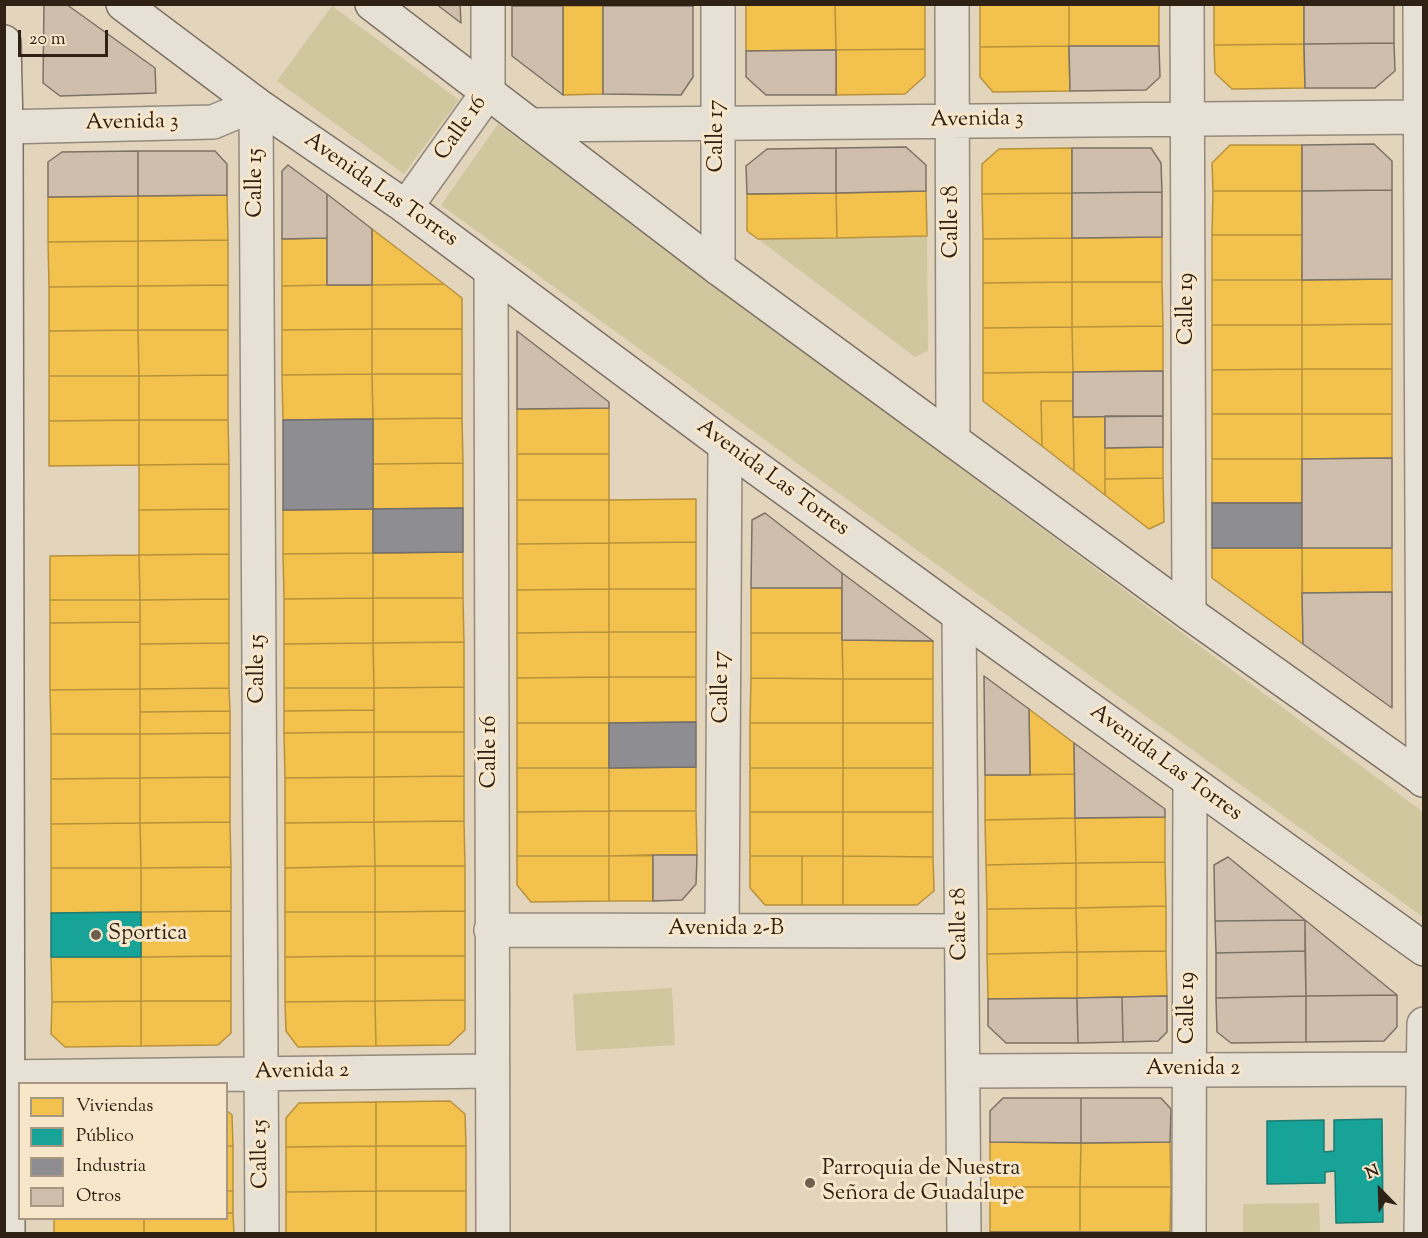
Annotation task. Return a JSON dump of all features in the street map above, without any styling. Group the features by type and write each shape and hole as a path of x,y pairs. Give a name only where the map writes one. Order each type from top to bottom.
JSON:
{"street":[{"name":"Avenida Las Torres","path":"123,4 256,104 406,207 958,615 1424,949"},
{"path":"372,4 718,268 1189,614 1423,780"},
{"name":"Calle 16","path":"406,207 489,92 488,4"},
{"name":"Calle 17","path":"718,4 718,268"},
{"name":"Calle 18","path":"952,4 953,440"},
{"name":"Calle 19","path":"1187,4 1189,614"},
{"path":"1420,4 1423,780"},
{"path":"4,42 8,1233"},
{"name":"Avenida 3","path":"5,127 213,122 256,104"},
{"name":"Calle 15","path":"256,104 262,1233"},
{"name":"Avenida 3","path":"531,125 1422,117"},
{"name":"Calle 16","path":"491,271 493,1233"},
{"name":"Calle 17","path":"722,930 725,445"},
{"name":"Calle 18","path":"958,615 964,1233"},
{"name":"Calle 19","path":"1189,1233 1190,782"},
{"name":"Avenida 2-B","path":"491,930 962,931"},
{"path":"1421,1233 1424,1024"},
{"name":"Avenida 2","path":"963,1071 1423,1069"},
{"name":"Avenida 2","path":"6,1077 491,1071"}],"shaded area":[{"path":"332,6 459,100 404,174 277,81"},
{"path":"498,124 1423,812 1423,917 441,205"},
{"path":"927,236 928,351 915,357 758,239"},
{"path":"672,988 675,1045 576,1051 573,994"},
{"path":"1319,1203 1320,1233 1243,1233 1243,1204"}],"building: Viviendas":[{"path":"512,4 603,4 603,6 512,6"},
{"path":"603,4 693,4 693,6 603,6"},
{"path":"746,4 834,4 746,5"},
{"path":"835,4 836,50 746,51 746,5"},
{"path":"835,4 925,4 925,49 836,50"},
{"path":"980,4 1069,4 1069,46 980,47"},
{"path":"1069,4 1159,4 1159,46 1069,46"},
{"path":"1214,4 1304,4 1304,44 1214,45"},
{"path":"563,6 603,6 603,94 563,95"},
{"path":"1304,44 1305,88 1232,89 1215,73 1214,45"},
{"path":"1069,46 1070,91 993,92 980,77 980,47"},
{"path":"925,49 925,76 905,94 836,95 836,50"},
{"path":"1230,145 1302,145 1302,191 1213,191 1212,163"},
{"path":"1072,148 1072,193 982,194 982,164 999,149"},
{"path":"926,191 927,236 837,238 836,193"},
{"path":"1213,191 1302,191 1303,235 1212,235"},
{"path":"836,193 837,238 758,239 747,231 747,194"},
{"path":"1072,193 1072,238 983,239 982,194"},
{"path":"227,195 228,240 138,241 138,196"},
{"path":"138,196 138,241 48,242 48,197"},
{"path":"372,229 444,284 372,285"},
{"path":"1212,235 1303,235 1302,280 1212,280"},
{"path":"1162,237 1162,282 1072,282 1072,238"},
{"path":"327,238 327,285 282,286 282,239"},
{"path":"1072,238 1072,282 983,283 983,239"},
{"path":"228,240 228,285 138,286 138,241"},
{"path":"138,241 138,286 49,287 48,242"},
{"path":"1392,279 1392,324 1302,325 1302,280"},
{"path":"1212,280 1302,280 1302,325 1212,325"},
{"path":"1072,282 1162,282 1163,326 1072,327"},
{"path":"1072,282 1072,327 983,328 983,283"},
{"path":"444,284 462,298 462,329 372,329 372,285"},
{"path":"228,285 228,330 138,330 138,286"},
{"path":"372,285 372,329 282,330 282,286"},
{"path":"138,286 138,330 49,331 49,287"},
{"path":"1392,324 1392,369 1302,369 1302,325"},
{"path":"1212,325 1302,325 1302,369 1212,370"},
{"path":"1163,326 1163,371 1073,372 1072,327"},
{"path":"1072,327 1073,372 983,373 983,328"},
{"path":"372,329 462,329 462,374 372,374"},
{"path":"372,329 372,374 282,375 282,330"},
{"path":"138,330 228,330 228,375 139,376"},
{"path":"138,330 139,376 49,376 49,331"},
{"path":"1302,369 1392,369 1392,414 1302,414"},
{"path":"1302,369 1302,414 1212,414 1212,370"},
{"path":"1073,372 1073,401 1041,401 1042,446 983,401 983,373"},
{"path":"372,374 462,374 462,418 373,419"},
{"path":"372,374 373,419 283,420 282,375"},
{"path":"228,375 228,420 139,420 139,376"},
{"path":"49,376 139,376 139,420 49,421"},
{"path":"1041,401 1073,401 1074,471 1042,446"},
{"path":"609,408 609,454 517,454 517,409"},
{"path":"1212,414 1302,414 1302,459 1212,459"},
{"path":"1302,414 1392,414 1392,458 1302,459"},
{"path":"1105,416 1105,495 1074,471 1073,417"},
{"path":"462,418 463,463 373,464 373,419"},
{"path":"139,420 228,420 229,464 139,465"},
{"path":"139,420 139,465 49,466 49,421"},
{"path":"1163,447 1163,478 1105,479 1105,448"},
{"path":"517,454 609,454 609,500 517,500"},
{"path":"1212,459 1302,459 1302,503 1212,503"},
{"path":"463,463 463,508 373,509 373,464"},
{"path":"229,464 229,509 139,510 139,465"},
{"path":"1163,478 1164,522 1149,529 1105,495 1105,479"},
{"path":"696,499 696,542 609,543 609,500"},
{"path":"517,500 609,500 609,543 517,544"},
{"path":"229,509 229,554 139,555 139,510"},
{"path":"373,509 373,553 283,554 283,510"},
{"path":"696,542 696,589 609,589 609,543"},
{"path":"609,543 609,589 517,590 517,544"},
{"path":"1212,548 1302,548 1303,644 1212,578"},
{"path":"1302,548 1392,548 1392,592 1302,593"},
{"path":"463,552 463,598 373,598 373,553"},
{"path":"373,553 373,598 284,599 283,554"},
{"path":"229,554 229,599 140,600 139,555"},
{"path":"139,555 140,600 50,600 50,556"},
{"path":"751,588 842,588 842,633 751,633"},
{"path":"609,589 609,632 517,633 517,590"},
{"path":"609,589 696,589 696,632 609,632"},
{"path":"373,598 463,598 464,642 373,643"},
{"path":"373,598 373,643 284,644 284,599"},
{"path":"229,599 229,643 140,644 140,600"},
{"path":"50,600 140,600 140,622 50,623"},
{"path":"140,622 140,689 50,690 50,623"},
{"path":"609,632 609,677 517,678 517,633"},
{"path":"609,632 696,632 696,677 609,677"},
{"path":"751,633 842,633 843,679 751,678"},
{"path":"842,640 933,641 933,679 843,679"},
{"path":"464,642 464,687 374,688 373,643"},
{"path":"229,643 229,688 140,689 140,644"},
{"path":"373,643 374,688 284,688 284,644"},
{"path":"609,677 609,723 517,723 517,678"},
{"path":"609,677 696,677 696,722 609,723"},
{"path":"751,678 843,679 843,723 750,723"},
{"path":"843,679 933,679 933,723 843,723"},
{"path":"464,687 464,732 374,732 374,688"},
{"path":"229,688 230,711 140,712 140,689"},
{"path":"284,688 374,688 374,710 284,711"},
{"path":"140,689 140,734 51,734 50,690"},
{"path":"1029,709 1074,743 1075,774 1030,775"},
{"path":"374,710 374,732 284,733 284,711"},
{"path":"230,711 230,733 140,734 140,712"},
{"path":"517,723 609,723 609,768 517,768"},
{"path":"750,723 843,723 843,768 750,768"},
{"path":"843,723 933,723 933,768 843,768"},
{"path":"374,732 464,732 464,776 374,777"},
{"path":"374,732 374,777 285,778 284,733"},
{"path":"230,733 230,777 140,778 140,734"},
{"path":"51,734 140,734 140,778 51,779"},
{"path":"696,767 696,811 609,811 609,768"},
{"path":"517,768 609,768 609,811 517,812"},
{"path":"750,768 843,768 843,812 750,812"},
{"path":"843,768 933,768 933,812 843,812"},
{"path":"1075,774 1075,818 985,820 985,775"},
{"path":"464,776 464,821 374,822 374,777"},
{"path":"230,777 230,822 140,823 140,778"},
{"path":"374,777 374,822 285,823 285,778"},
{"path":"140,778 140,823 51,824 51,779"},
{"path":"609,811 609,856 517,856 517,812"},
{"path":"609,811 696,811 697,855 609,856"},
{"path":"750,812 843,812 843,856 750,856"},
{"path":"843,812 933,812 933,857 843,856"},
{"path":"1165,817 1165,862 1076,863 1075,818"},
{"path":"1075,818 1076,863 986,865 985,820"},
{"path":"464,821 465,866 375,866 374,822"},
{"path":"230,822 231,867 141,868 140,823"},
{"path":"374,822 375,866 285,868 285,823"},
{"path":"140,823 141,868 51,868 51,824"},
{"path":"653,855 653,901 609,901 609,856"},
{"path":"517,856 609,856 609,901 531,902 517,885"},
{"path":"750,856 802,856 802,905 765,905 750,888"},
{"path":"802,856 843,856 843,905 802,905"},
{"path":"843,856 933,857 934,891 917,905 843,905"},
{"path":"1165,862 1166,906 1076,908 1076,863"},
{"path":"1076,863 1076,908 987,909 986,865"},
{"path":"375,866 465,866 465,911 375,912"},
{"path":"375,866 375,912 285,912 285,868"},
{"path":"231,867 231,911 141,912 141,868"},
{"path":"51,868 141,868 141,912 51,913"},
{"path":"1166,906 1166,951 1077,952 1076,908"},
{"path":"1076,908 1077,952 987,954 987,909"},
{"path":"231,911 231,956 141,957 141,912"},
{"path":"465,911 465,956 375,956 375,912"},
{"path":"285,912 375,912 375,956 285,957"},
{"path":"1166,951 1167,996 1077,998 1077,952"},
{"path":"1077,952 1077,998 988,999 987,954"},
{"path":"231,956 231,1001 141,1001 141,957"},
{"path":"375,956 465,956 465,1000 375,1001"},
{"path":"375,956 375,1001 285,1002 285,957"},
{"path":"51,957 141,957 141,1001 52,1002"},
{"path":"465,1000 465,1030 449,1045 376,1046 375,1001"},
{"path":"141,1001 231,1001 231,1033 218,1045 141,1046"},
{"path":"141,1001 141,1046 65,1047 51,1034 52,1002"},
{"path":"375,1001 376,1046 298,1047 286,1031 285,1002"},
{"path":"450,1101 465,1114 466,1146 376,1146 376,1102"},
{"path":"376,1102 376,1146 286,1147 286,1118 299,1103"},
{"path":"228,1112 232,1115 233,1146 228,1146"},
{"path":"990,1142 1081,1143 1080,1187 990,1187"},
{"path":"1170,1142 1171,1187 1080,1187 1081,1143"},
{"path":"228,1146 233,1146 233,1191 228,1191"},
{"path":"376,1146 466,1146 466,1191 376,1191"},
{"path":"376,1146 376,1191 286,1192 286,1147"},
{"path":"990,1187 1080,1187 1080,1232 990,1232"},
{"path":"1080,1187 1171,1187 1170,1232 1080,1232"},
{"path":"228,1191 233,1191 233,1213 228,1213"},
{"path":"376,1191 466,1191 466,1234 376,1234"},
{"path":"376,1191 376,1234 286,1234 286,1192"},
{"path":"228,1213 233,1213 234,1234 144,1234 144,1220 228,1220"},
{"path":"54,1220 144,1220 144,1234 54,1234"}],"building: Público":[{"name":"Sportica","path":"141,912 141,957 51,957 51,913"},
{"path":"1382,1119 1383,1222 1336,1223 1335,1171 1325,1172 1325,1183 1267,1184 1267,1121 1324,1120 1324,1152 1334,1151 1334,1120"}],"building: Industria":[{"path":"373,419 373,509 283,510 283,420"},
{"path":"1212,503 1302,503 1302,548 1212,548"},
{"path":"463,508 463,552 373,553 373,509"},
{"path":"696,722 696,767 609,768 609,723"}],"building: Otros":[{"path":"44,4 66,4 155,68 156,93 60,96 43,83"},
{"path":"436,4 460,4 461,23"},
{"path":"1304,4 1394,4 1394,43 1304,44"},
{"path":"512,6 563,6 563,95 512,56"},
{"path":"603,6 693,6 693,77 681,95 603,94"},
{"path":"1394,43 1395,71 1375,88 1305,88 1304,44"},
{"path":"1069,46 1159,46 1160,77 1146,90 1070,91"},
{"path":"836,50 836,95 766,95 746,77 746,51"},
{"path":"1374,144 1392,161 1392,190 1302,191 1302,145"},
{"path":"906,147 926,165 926,191 836,193 836,148"},
{"path":"836,148 836,193 747,194 746,166 767,149"},
{"path":"1072,148 1151,148 1161,163 1162,192 1072,193"},
{"path":"138,151 215,151 227,164 227,195 138,196"},
{"path":"138,151 138,196 48,197 48,162 62,152"},
{"path":"288,165 327,194 327,238 282,239 282,171"},
{"path":"1392,190 1392,279 1302,280 1302,191"},
{"path":"1162,192 1162,237 1072,238 1072,193"},
{"path":"327,194 372,229 372,285 327,285"},
{"path":"517,331 609,402 609,408 517,409"},
{"path":"1163,371 1163,416 1073,417 1073,372"},
{"path":"1105,416 1163,416 1163,447 1105,448"},
{"path":"1392,458 1392,548 1302,548 1302,459"},
{"path":"765,513 842,573 842,588 751,588 752,520"},
{"path":"842,573 933,641 842,640"},
{"path":"1392,592 1392,708 1303,644 1302,593"},
{"path":"984,676 1029,709 1030,775 985,775"},
{"path":"1074,743 1165,809 1165,817 1075,818"},
{"path":"653,855 697,855 696,884 682,900 653,901"},
{"path":"1228,857 1305,920 1215,921 1214,865"},
{"path":"1305,920 1397,995 1306,996"},
{"path":"1305,920 1305,951 1216,953 1215,921"},
{"path":"1305,951 1306,996 1216,998 1216,953"},
{"path":"1397,995 1397,1027 1384,1041 1306,1042 1306,996"},
{"path":"1167,996 1167,1032 1158,1041 1123,1042 1122,997"},
{"path":"1306,996 1306,1042 1231,1043 1217,1032 1216,998"},
{"path":"1122,997 1123,1042 1078,1043 1077,998"},
{"path":"1077,998 1078,1043 1006,1043 988,1026 988,999"},
{"path":"1003,1098 1081,1098 1081,1143 990,1142 990,1111"},
{"path":"1081,1098 1161,1098 1171,1109 1170,1142 1081,1143"},
{"path":"990,1232 1036,1232 1036,1234 990,1234"},
{"path":"1036,1232 1080,1232 1080,1234 1036,1234"},
{"path":"1080,1232 1170,1232 1170,1234 1080,1234"}],"place":[{"name":"Sportica","path":"96,935"},
{"name":"Parroquia de Nuestra Señora de Guadalupe","path":"810,1183"}]}
